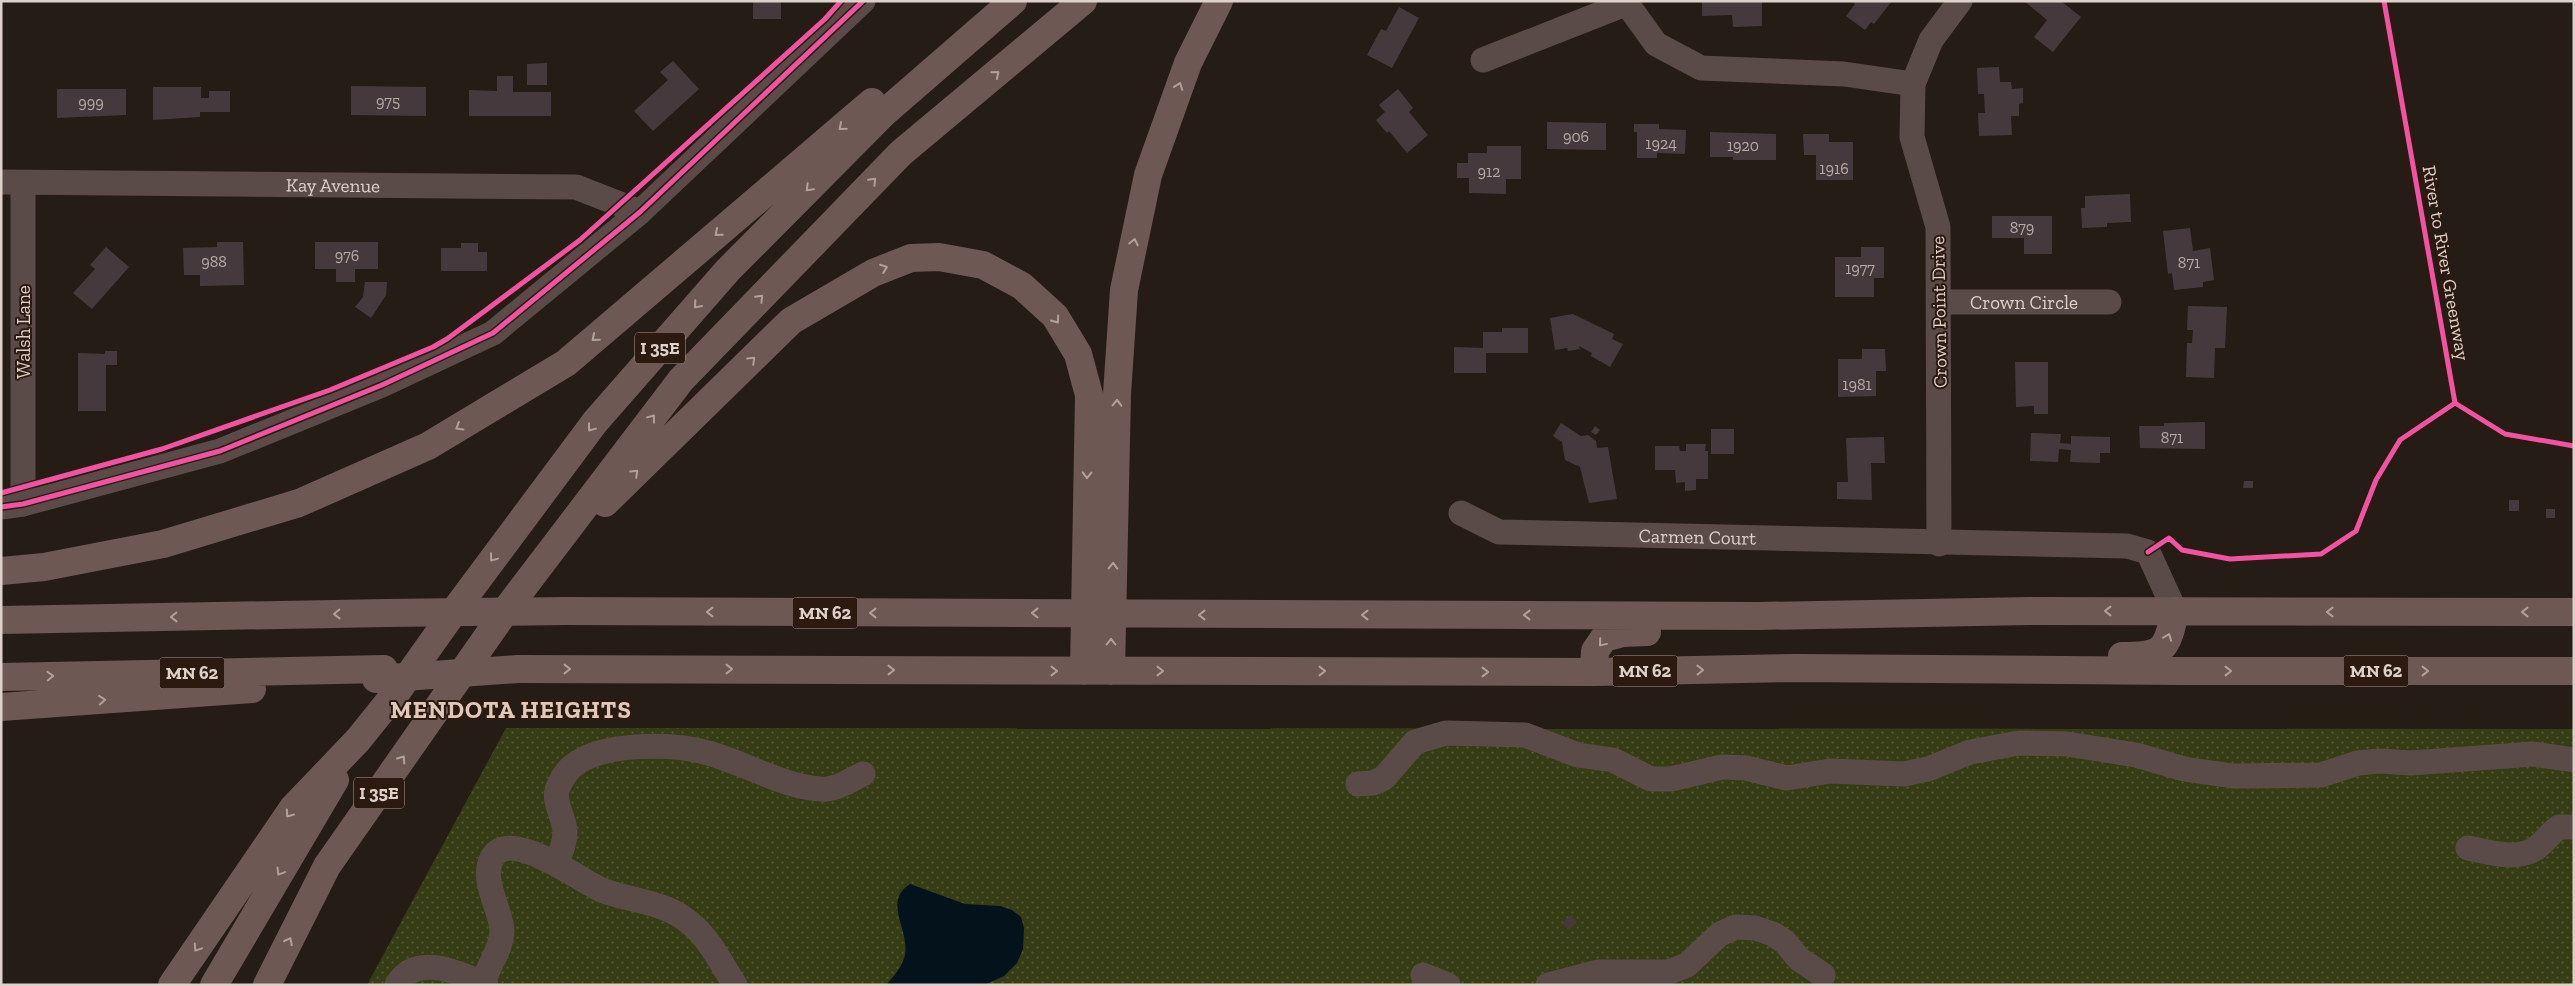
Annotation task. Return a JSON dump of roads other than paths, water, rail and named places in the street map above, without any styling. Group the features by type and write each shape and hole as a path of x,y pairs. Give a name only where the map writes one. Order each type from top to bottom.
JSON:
{"highway":[{"path":"1,571 44,567 163,544 299,503 428,446 566,363 913,67 1005,1"},
{"name":"I 35E","path":"214,985 358,740 415,668 455,610 595,422 728,270 884,114 1013,1"},
{"name":"I 35E","path":"267,985 328,866 506,610 681,380 901,153 1083,1"},
{"path":"1111,670 1117,394 1124,290 1148,174 1188,63 1219,1"},
{"path":"506,610 582,525 791,321 873,273 911,258 939,257 983,266 1022,286 1055,316 1078,354 1089,395 1084,670"},
{"name":"MN 62","path":"1,620 565,611 1758,616 2030,611 2574,612"},
{"path":"1594,672 1594,658 1599,643 1612,635 1623,633 1780,632 1870,629 2030,611"},
{"path":"1796,668 1907,658 2148,656 2157,652 2169,639 2175,611"},
{"path":"1,629 108,618"},
{"name":"MN 62","path":"1,677 380,674 518,669 1594,672 1796,668 2169,671 2574,671"},
{"path":"1,707 380,674"},
{"path":"172,985 293,808 358,740"}],"street":[{"path":"12,506 220,451 382,385 493,333 640,212 863,1"},
{"name":"Crown Point Drive","path":"1939,544 1940,302 1938,227 1912,136 1913,84 1930,40 1960,1"},
{"path":"1483,60 1625,3 1656,44 1701,68 1844,74 1913,84"},
{"name":"Kay Avenue","path":"12,183 576,187 640,212"},
{"name":"Walsh Lane","path":"12,183 12,506"},
{"name":"Crown Circle","path":"1940,302 2109,302"},
{"name":"Carmen Court","path":"1461,513 1499,532 1939,544 2127,546 2148,552 2175,611"},
{"path":"1358,784 1373,783 1384,778 1415,742 1446,733 1525,735 1578,755 1613,760 1651,779 1671,779 1722,767 1746,768 1787,778 1830,771 1904,774 1928,769 1970,752 2019,743 2067,744 2136,755 2184,769 2233,776 2320,775 2358,763 2380,761 2411,763 2533,754 2574,760"},
{"path":"556,864 564,845 565,829 556,804 559,785 573,765 600,752 628,748 670,747 707,752 797,785 822,790 837,786 862,774"},
{"path":"2468,848 2506,855 2521,855 2536,848 2559,827 2574,827"},
{"path":"397,985 411,971 430,967 452,970 484,984 500,946 502,930 489,872 492,858 500,850 512,848 529,852 556,864 603,890 640,900 681,916 701,932 723,962 735,985"},
{"path":"1548,985 1598,972 1669,972 1687,965 1720,934 1736,927 1755,928 1773,934 1785,942 1799,959 1823,975"},
{"path":"1423,975 1448,985"}],"district":[{"name":"MENDOTA HEIGHTS","path":"511,709"}]}
